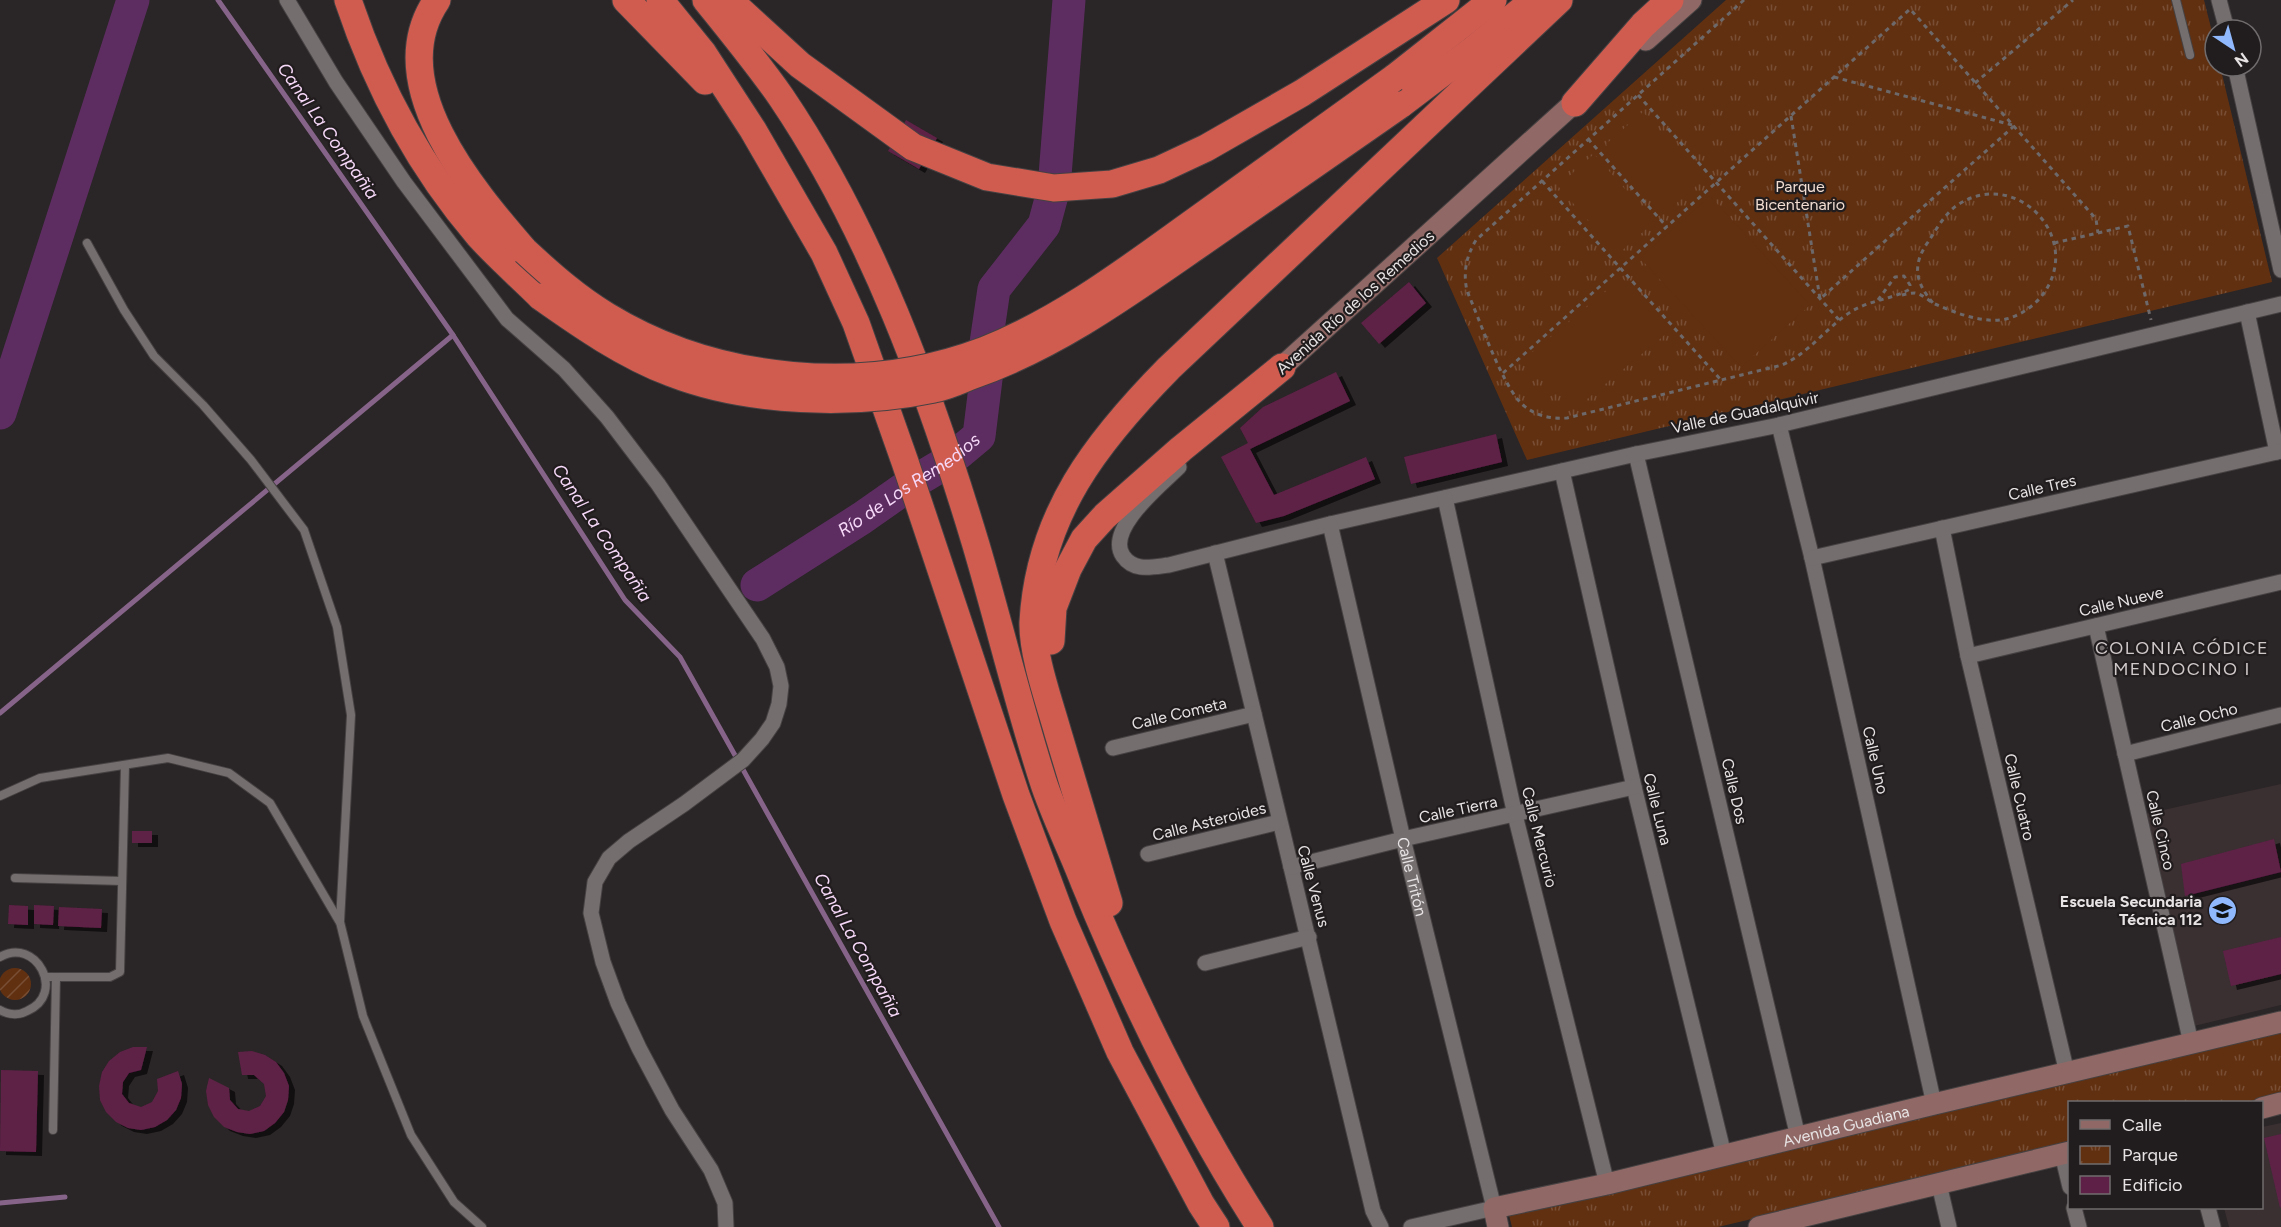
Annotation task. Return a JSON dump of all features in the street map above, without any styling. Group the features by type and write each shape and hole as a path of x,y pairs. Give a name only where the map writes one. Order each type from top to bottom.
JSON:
{"highway":[{"path":"348,0 387,98 409,139 437,181 480,236 541,297 586,329 671,373 713,386 784,397 860,398 935,389 1004,364 1060,336 1131,292 1400,105 1534,0"},
{"path":"437,0 427,19 420,49 419,65 424,93 441,135 456,162 474,190 525,251 560,283 607,316 662,344 710,362 758,372 843,378 912,371 985,350 1054,316 1117,277 1394,78 1493,0"},
{"path":"626,0 753,130"},
{"path":"660,0 703,53 753,130 824,253 856,323 1016,795 1072,942 1120,1052 1201,1204 1216,1227"},
{"path":"706,0 781,98 827,174 857,231 891,305 944,445 975,543 1044,784 1151,1035 1233,1185 1260,1227"},
{"path":"729,0 800,65 913,147 987,177 1054,188 1112,184 1159,170 1206,148 1302,93 1446,0"},
{"path":"1151,1035 1047,696 1033,624 1039,574 1053,531 1069,491 1098,447 1132,406 1169,368 1559,0"},
{"path":"1575,103 1642,25 1670,0"},
{"path":"1047,696 1053,608 1068,569 1084,539 1105,516 1181,449 1281,367"}],"street":[{"path":"287,0 336,82 404,182 507,319 564,369 608,417 658,484 763,639 777,667 781,686 774,723 743,760 629,841 609,858 595,882 591,913 603,962 618,1002 672,1110 711,1170 725,1203 726,1227"},
{"name":"Avenida Río de los Remedios","path":"1215,553 1170,565 1146,568 1132,566 1122,554 1119,542 1124,526 1135,510 1281,367 1691,0"},
{"path":"2220,0 2224,18"},
{"path":"2238,78 2281,270"},
{"name":"Valle de Guadalquivir","path":"1215,553 1330,524 1636,454 1779,425 2281,304"},
{"path":"2247,312 2279,451"},
{"name":"Calle Uno","path":"1779,425 1812,558 1934,1104"},
{"name":"Calle Tres","path":"1812,558 2279,451"},
{"name":"Calle Dos","path":"1636,454 1798,1137"},
{"name":"Calle Luna","path":"1562,471 1634,787 1724,1155"},
{"name":"Calle Mercurio","path":"1444,498 1515,815 1607,1184"},
{"name":"Calle Tritón","path":"1330,524 1403,839 1496,1217"},
{"name":"Calle Cuatro","path":"1942,528 1968,656 2067,1073"},
{"name":"Calle Venus","path":"1215,553 1309,937 1372,1211 1381,1227"},
{"name":"Calle Nueve","path":"1968,656 2281,582"},
{"name":"Calle Cinco","path":"2096,626 2192,1043"},
{"name":"Calle Cometa","path":"1113,748 1254,714"},
{"name":"Calle Ocho","path":"2126,754 2281,715"},
{"name":"Calle Tierra","path":"1291,867 1403,839 1634,787"},
{"name":"Calle Asteroides","path":"1148,854 1279,822"},
{"path":"1205,963 1309,937"},
{"name":"Avenida Guadiana","path":"1411,1227 1496,1217 1607,1184 2281,1022"},
{"path":"2263,1108 2281,1103"},
{"path":"1759,1227 1812,1220 1939,1184 2066,1153 2068,1170"},
{"path":"1939,1184 1949,1227"},
{"path":"2074,1209 2079,1227"},
{"path":"2208,1209 2213,1227"}],"lane":[{"path":"2176,0 2190,55"},
{"path":"87,243 124,310 154,356 203,405 266,480 304,530 337,627 351,715 339,922"},
{"path":"0,796 40,777 168,759 229,773 270,803 339,922 363,1016 411,1135 454,1202 482,1227"},
{"path":"45,976 110,977 120,972 125,765"},
{"path":"15,879 122,880"},
{"path":"0,957 15,953 25,954 35,959 45,976 44,996 31,1010 13,1014 0,1010"},
{"path":"53,1130 56,977"}],"path":[{"path":"1744,0 1476,240 1471,248 1465,268 1467,291 1511,391 1523,406 1542,416 1567,418 1782,365 1797,358 1863,304 1897,295 1917,293 1933,303 1979,319 1998,320 2017,315 2028,310 2046,292 2055,269 2054,243 2044,221 2026,204 2003,195 1990,194 1966,200 1946,215 1919,255 1917,269 1920,281 1925,293 1933,303"},
{"path":"1976,83 2073,0"},
{"path":"1503,374 1910,9 2096,219 2098,233"},
{"path":"1834,77 2014,126"},
{"path":"1638,95 1840,321"},
{"path":"1791,116 1820,299"},
{"path":"1820,299 2014,126"},
{"path":"1588,139 1667,227"},
{"path":"1542,181 1721,380"},
{"path":"2054,243 2128,226 2155,334"},
{"path":"1878,300 1895,277 1904,276 1910,289 1897,295"}],"shaded area":[{"name":"Escuela Secundaria Técnica 112","path":"2281,784 2281,1005 2190,1027 2145,814"},
{"path":"2281,1123 2281,1227 2229,1227 2224,1209 2263,1209 2263,1127"}],"green space":[{"name":"Parque Bicentenario","path":"1726,0 2204,0 2208,18 2203,18 2203,78 2223,78 2272,282 1527,460 1437,258"},
{"path":"1643,112 1703,180 1666,212 1606,144"},
{"path":"1594,154 1654,222 1618,254 1558,186"},
{"path":"1710,196 1810,305 1741,367 1640,258"},
{"path":"1622,278 1667,333 1575,409 1530,354"},
{"path":"15,968 27,972 31,984 27,996 15,1000 3,996 -1,984 3,972"},
{"path":"2281,1033 2281,1094 2250,1101 2068,1101 2068,1144 1718,1227 1512,1227 1509,1215"}],"building":[{"path":"906,120 937,138 919,169 888,151"},
{"path":"1409,282 1426,303 1379,344 1361,323"},
{"path":"1336,372 1350,401 1250,449 1274,495 1366,457 1375,479 1284,516 1256,523 1221,457 1248,443 1240,428 1263,407"},
{"path":"1496,434 1502,462 1411,484 1404,457"},
{"path":"132,831 152,831 152,843 132,843"},
{"path":"2274,839 2281,872 2185,896 2181,864"},
{"path":"9,905 28,906 28,925 8,924"},
{"path":"34,905 54,906 53,925 34,924"},
{"path":"59,907 102,909 101,928 58,926"},
{"path":"2281,937 2281,974 2231,986 2223,951"},
{"path":"133,1047 147,1047 141,1070 129,1073 123,1082 122,1094 129,1103 141,1107 152,1102 158,1091 157,1079 178,1071 182,1084 181,1098 176,1110 167,1120 155,1127 141,1130 128,1128 116,1122 106,1112 100,1100 99,1086 102,1072 109,1061 120,1052"},
{"path":"252,1051 276,1062 289,1086 284,1112 264,1131 250,1134 224,1127 214,1117 208,1105 206,1091 209,1078 229,1088 230,1100 238,1109 249,1111 260,1106 266,1096 264,1084 254,1075 242,1075 238,1052"},
{"path":"1,1070 38,1071 36,1152 0,1151"},
{"path":"2281,1134 2281,1207 2280,1208 2264,1138"}],"waterway":[{"path":"0,413 133,0"},
{"name":"Canal La Compañia","path":"218,0 453,335 625,600 680,657 999,1227"},
{"name":"Río de Los Remedios","path":"757,585 949,461 979,436 987,371 985,350 994,289 1044,225 1054,188 1069,0"},
{"path":"0,713 453,335"},
{"path":"0,1203 65,1197"}],"place":[{"name":"Escuela Secundaria Técnica 112","path":"2223,910"}],"district":[{"name":"COLONIA CÓDICE MENDOCINO I","path":"2182,658"}]}
